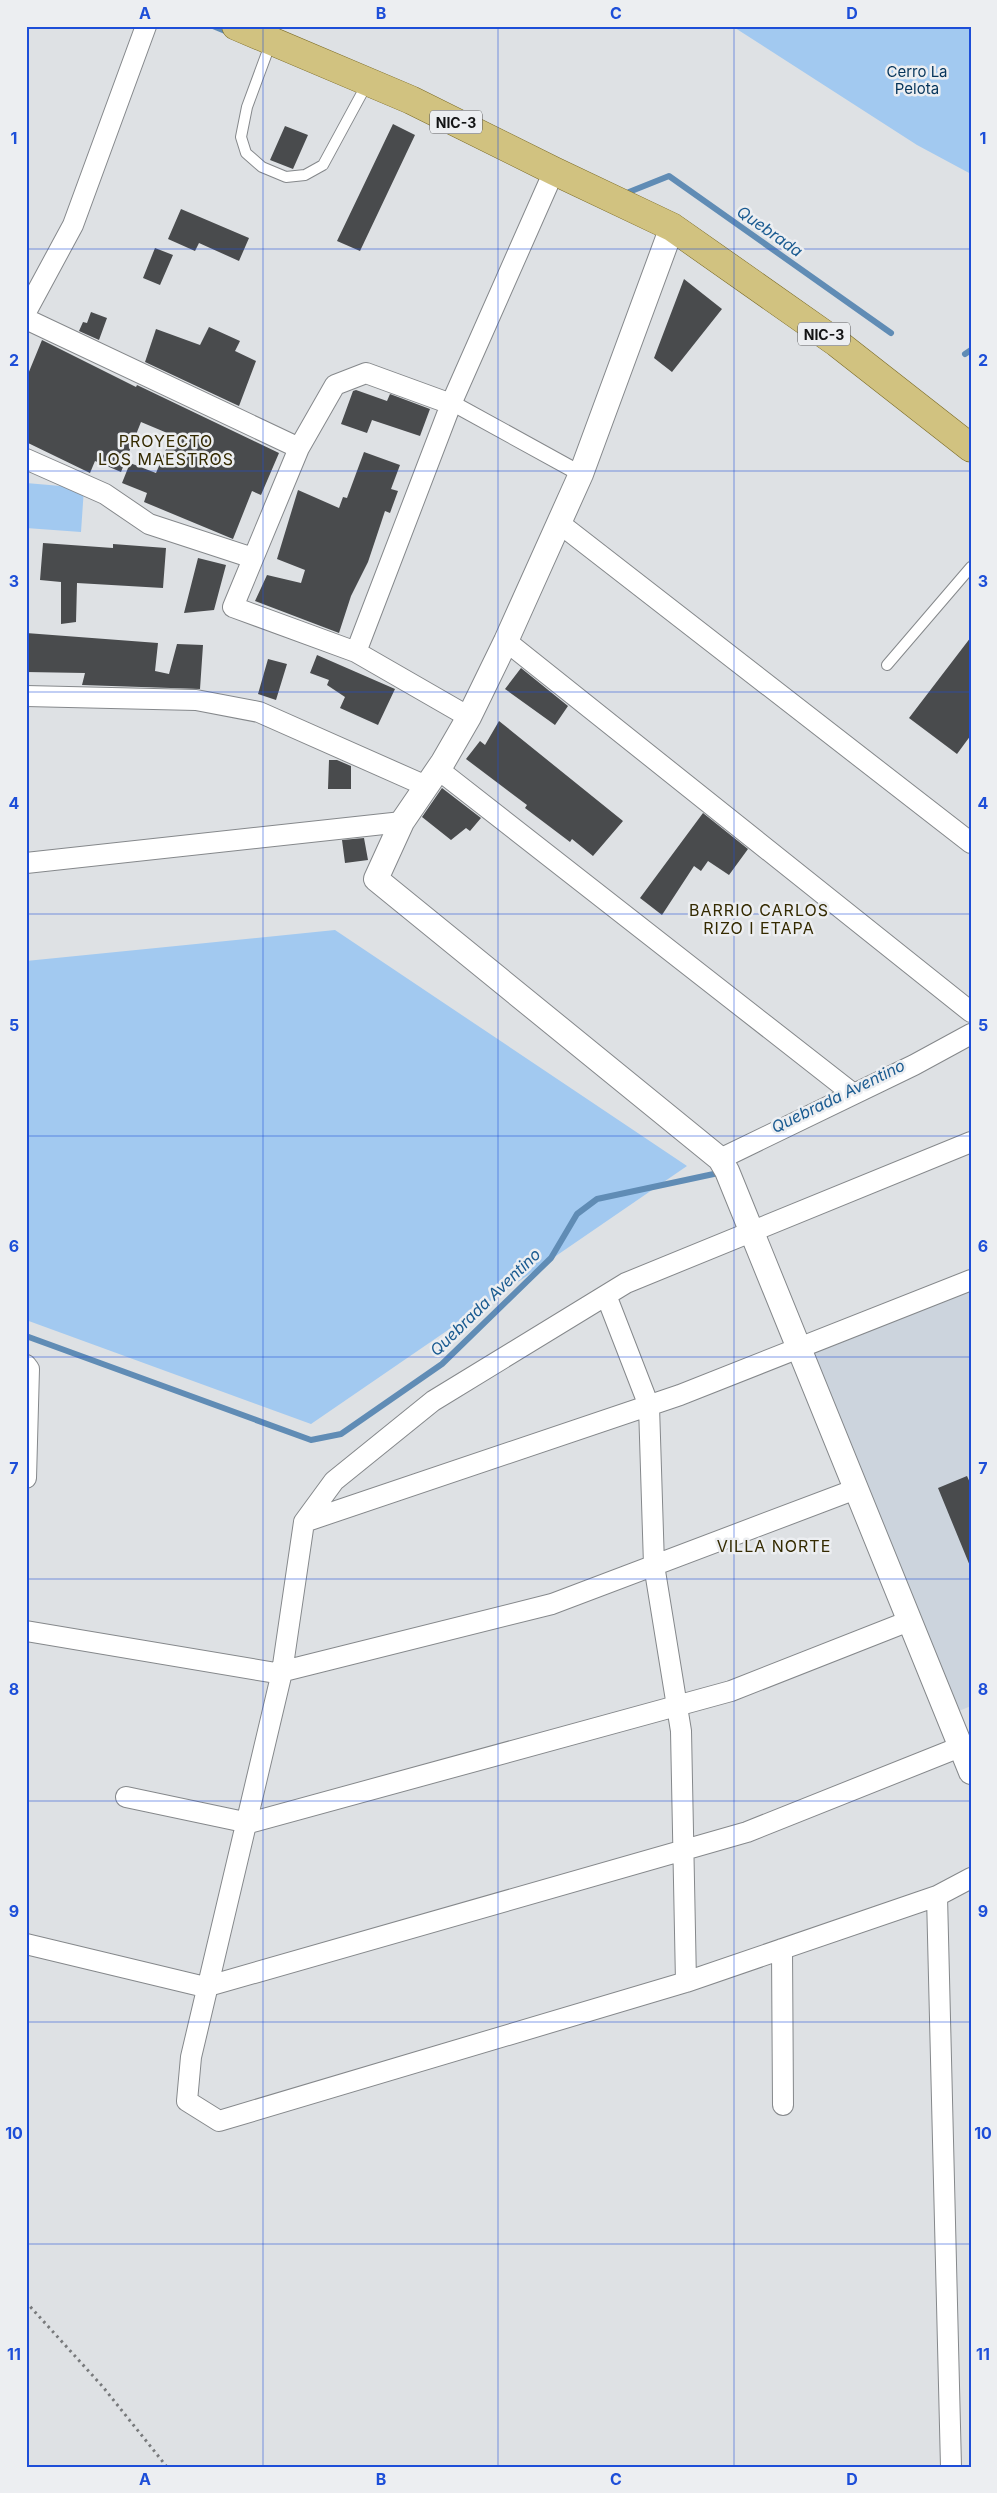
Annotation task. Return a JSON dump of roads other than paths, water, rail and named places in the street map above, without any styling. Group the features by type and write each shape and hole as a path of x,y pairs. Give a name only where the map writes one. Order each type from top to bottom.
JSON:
{"main road":[{"name":"NIC-3","path":"236,26 411,100 672,227 837,343 971,448"}],"street":[{"path":"26,312 73,225 146,26"},
{"path":"356,652 452,404 554,171"},
{"path":"672,227 581,474 506,641 469,718 402,822 376,879 720,1159 727,1171 752,1231 971,1772"},
{"path":"26,319 299,448"},
{"path":"469,718 356,652 233,607 299,448 335,385 366,372 452,404 581,474"},
{"path":"26,459 105,494 149,524 253,558"},
{"path":"559,523 971,842"},
{"path":"506,641 971,1012"},
{"path":"26,696 196,700 259,712 432,778 852,1094"},
{"path":"26,863 402,822"},
{"path":"720,1159 914,1065 971,1034"},
{"path":"971,1142 626,1283 433,1401 334,1481 304,1522 282,1672 192,2057 187,2101 220,2120 686,1982 937,1896 971,1878"},
{"path":"304,1522 649,1406 971,1280"},
{"path":"606,1295 649,1406 654,1565 681,1731 686,1982"},
{"path":"26,1365 29,1369 26,1478"},
{"path":"26,1632 266,1672 282,1672 552,1604 856,1489"},
{"path":"126,1797 247,1822 731,1691 909,1621"},
{"path":"26,1944 208,1986 747,1832 960,1747"},
{"path":"937,1896 951,2467"},
{"path":"782,1950 782,2104"}],"lane":[{"path":"272,41 247,107 241,137 246,153 262,168 286,178 305,175 323,165 368,82"},
{"path":"887,665 971,567"}],"waterway":[{"path":"213,26 230,33"},
{"name":"Quebrada","path":"629,192 669,176 891,333"},
{"name":"Quebrada","path":"965,354 971,350"},
{"name":"Quebrada Aventino","path":"26,1336 311,1440 341,1434 442,1364 551,1258 577,1214 597,1199 723,1172"}],"district":[{"name":"PROYECTO LOS MAESTROS","path":"166,450"},
{"name":"BARRIO CARLOS RIZO I ETAPA","path":"759,919"},
{"name":"VILLA NORTE","path":"774,1546"}],"park label":[{"name":"Cerro La Pelota","path":"917,80"}]}
